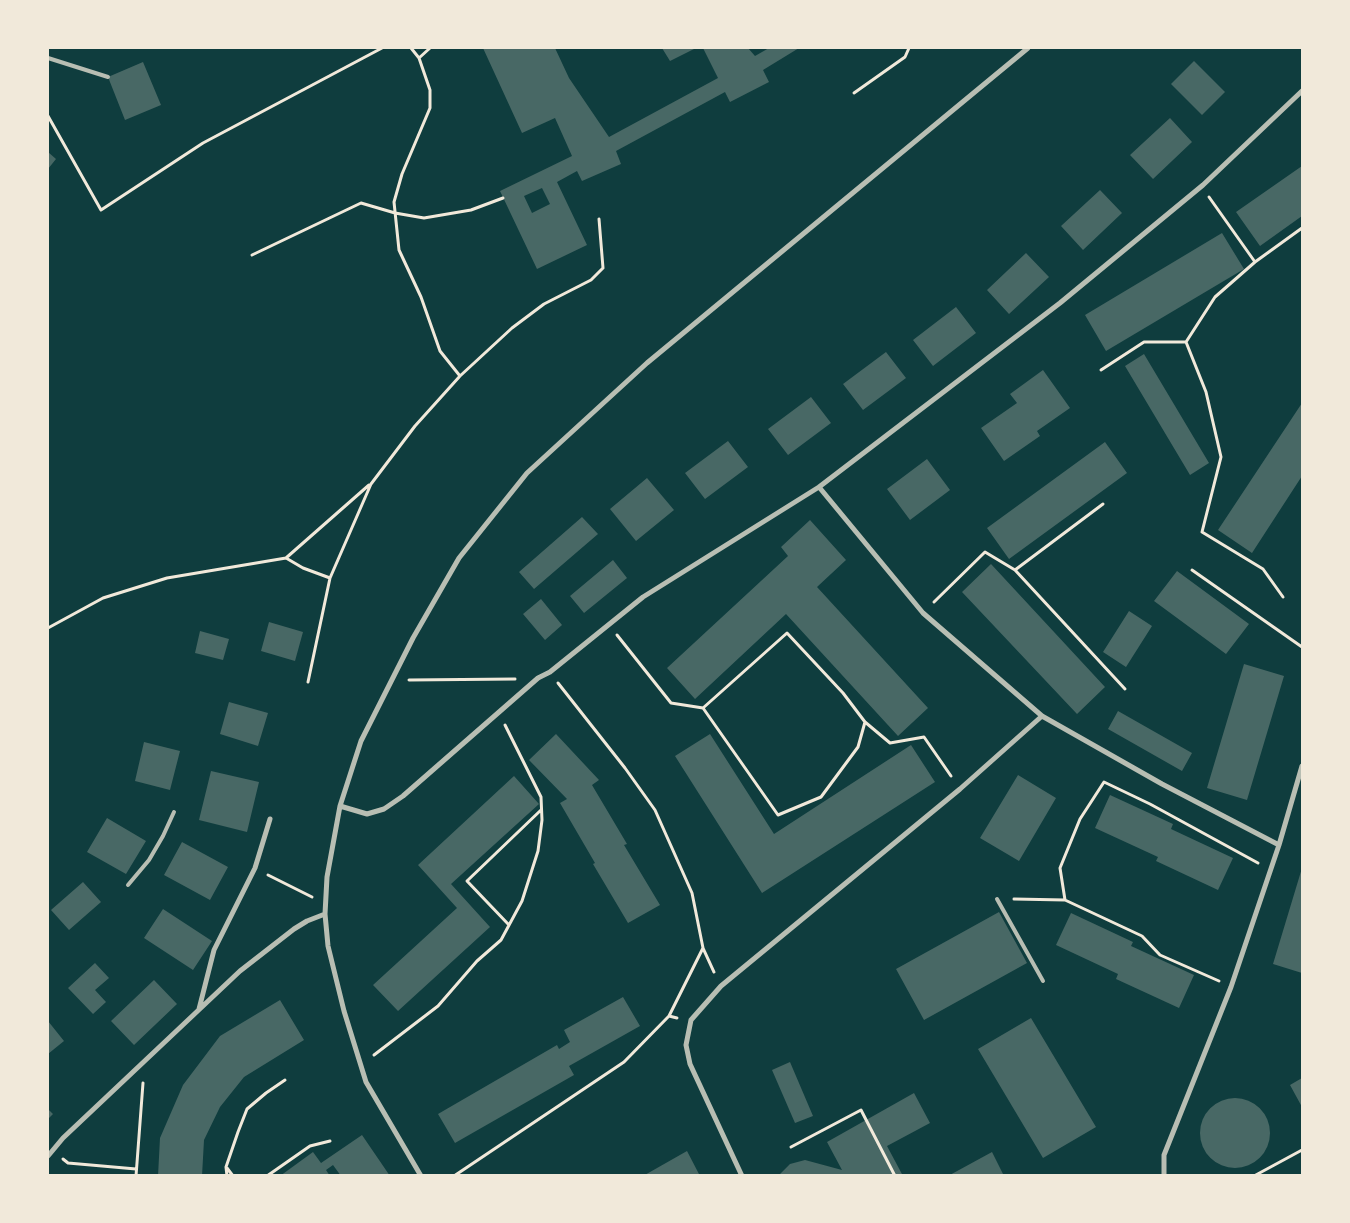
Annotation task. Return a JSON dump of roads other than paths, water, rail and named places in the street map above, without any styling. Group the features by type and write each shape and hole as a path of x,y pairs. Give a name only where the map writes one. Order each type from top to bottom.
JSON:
{"street":[{"path":"421,1176 366,1082 344,1011 328,946 325,914 327,877 340,806 361,741 413,638 459,558 527,473 647,363 1028,48"},
{"path":"340,806 367,814 384,809 403,796 538,678 550,672 643,598 819,487 1060,303 1203,185 1301,92"},
{"path":"819,487 922,613 1042,716 1162,784 1280,845"},
{"path":"742,1176 690,1064 686,1045 691,1020 721,986 960,789 1042,716"},
{"path":"1164,1176 1164,1155 1231,986 1280,845 1302,766"},
{"path":"199,1009 214,950 256,868 270,819"},
{"path":"48,1156 63,1138 240,971 294,929 307,921 325,914"}],"lane":[{"path":"48,58 108,77"},
{"path":"128,885 149,860 164,836 174,812"},
{"path":"996,899 1043,981"}]}
